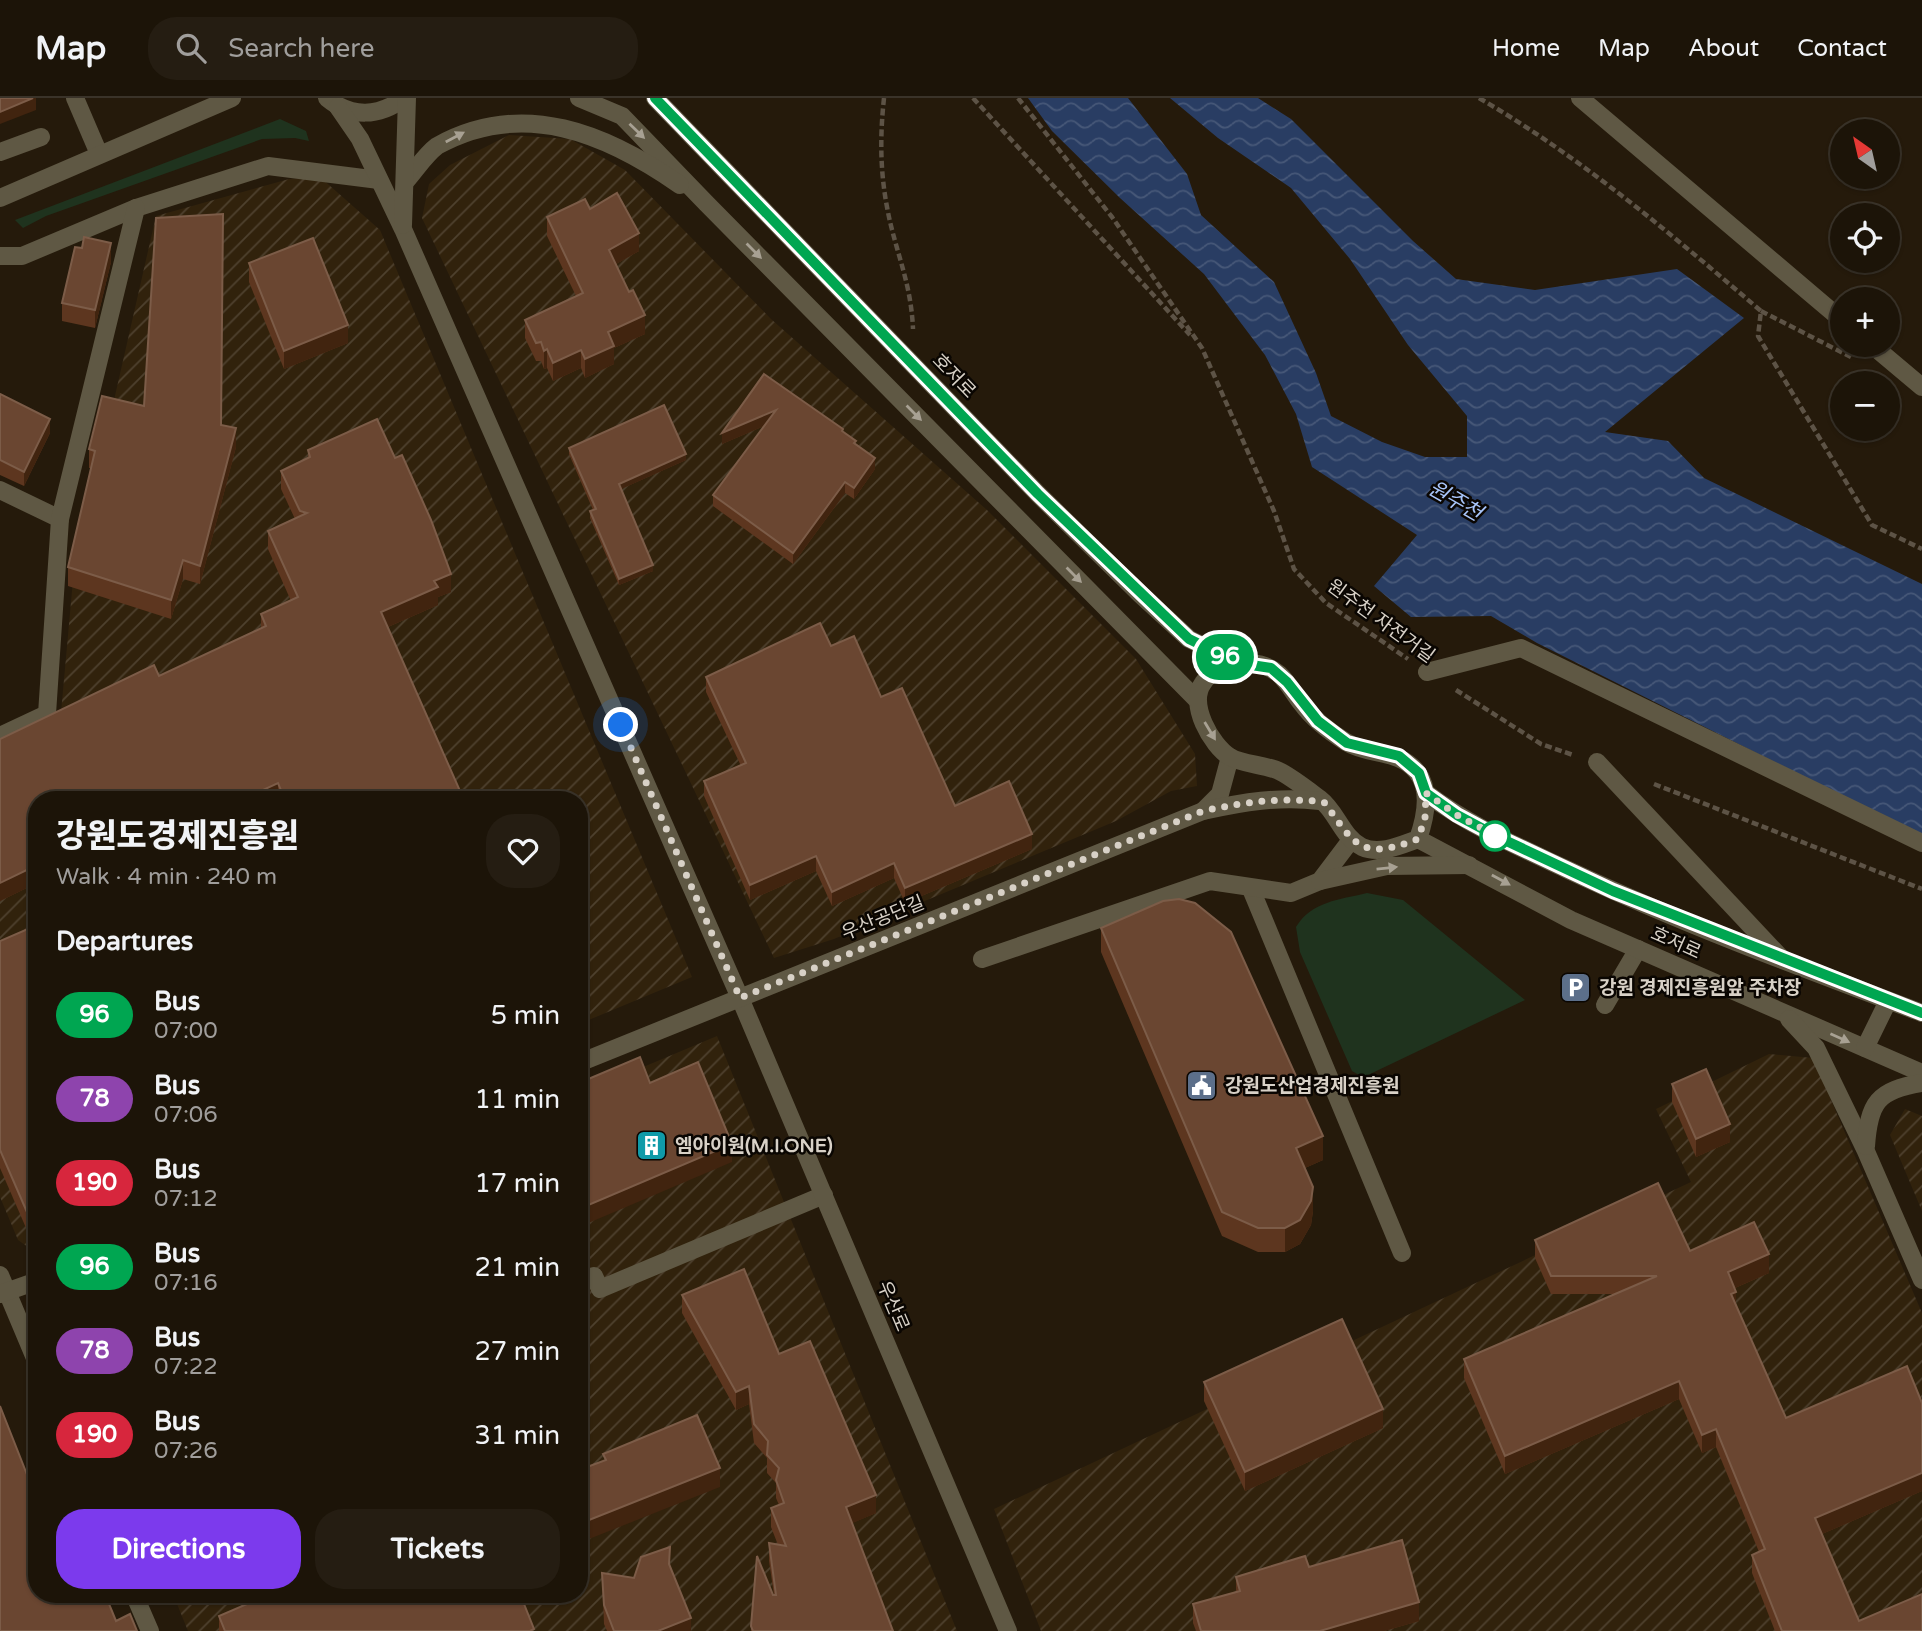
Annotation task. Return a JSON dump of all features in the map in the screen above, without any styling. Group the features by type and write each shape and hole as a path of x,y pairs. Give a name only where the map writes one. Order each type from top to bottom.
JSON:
{"street":[{"path":"75,98 99,154"},
{"path":"0,198 232,98"},
{"path":"332,102 356,113 376,113 405,98 403,229"},
{"path":"579,98 622,116 1197,700 1210,732 1230,757 1281,772 1324,802 1351,840 1364,848 1393,849 1418,839 1425,818 1426,793"},
{"name":"호저로","path":"655,98 1048,503 1189,639 1238,663 1253,663 1279,673 1318,721 1347,743 1399,756 1419,773 1426,793 1457,815 1498,837 1613,891 1922,1013"},
{"path":"1580,98 1830,310"},
{"name":"우산로","path":"332,102 360,139 403,229 740,998 1007,1631"},
{"path":"405,182 437,146 474,127 519,115 572,122 628,149 706,203"},
{"path":"0,152 41,137"},
{"path":"0,256 22,256 136,208 268,166 379,180"},
{"path":"0,736 47,714 60,519 136,208"},
{"path":"1886,357 1922,387"},
{"path":"0,490 60,519"},
{"path":"1427,672 1521,648 1922,842"},
{"path":"1197,700 1202,684 1210,676 1222,666 1238,663"},
{"path":"1203,811 1220,794 1230,757"},
{"path":"1597,762 1783,960"},
{"name":"우산공단길","path":"588,1059 1203,811 1255,800 1289,797 1324,802"},
{"name":"호저로","path":"1418,839 1473,865 1572,920 1922,1073"},
{"path":"1320,881 1351,840"},
{"path":"1320,881 1375,849"},
{"path":"982,959 1210,881 1251,889 1291,892 1320,881 1387,866 1473,865"},
{"path":"1251,889 1402,1253"},
{"path":"1605,1005 1638,949"},
{"path":"1865,1048 1888,1001"},
{"path":"1784,1013 1816,1048 1865,1149 1922,1280"},
{"path":"1865,1149 1868,1115 1884,1095 1905,1086 1922,1083"},
{"path":"588,1279 594,1276 600,1289 824,1195"},
{"path":"0,1275 4,1293 28,1344"},
{"path":"4,1293 28,1284"},
{"path":"138,1603 150,1631"}],"path":[{"path":"884,98 879,147 887,208 911,294 914,365"},
{"path":"973,98 1202,348"},
{"name":"원주천 자전거길","path":"1018,98 1112,216 1202,348 1274,511 1294,569 1326,603 1427,672 1541,744 1597,762"},
{"path":"1479,98 1517,120 1631,200 1761,311 1856,360"},
{"path":"1761,311 1758,336 1872,525 1922,549"},
{"path":"1644,781 1922,889"}],"shaded area":[{"path":"509,135 570,139 625,170 771,319 987,510 1136,659 1195,754 1197,786 1171,791 1116,821 834,939 774,958 422,218 429,184 450,165"},
{"path":"320,177 380,230 692,977 588,1020 588,791 28,791 28,1247 18,1240 0,1197 0,794 56,768 73,580 156,216 289,179"},
{"path":"717,1036 957,1631 188,1631 177,1603 588,1603 588,1090"},
{"path":"1769,1054 1813,1058 1922,1313 1922,1631 1041,1631 994,1509 1691,1182 1656,1109"},
{"path":"1905,1109 1922,1116 1922,1211 1890,1135"}],"green space":[{"path":"280,119 306,131 309,141 295,138 262,139 46,216 23,228 15,220"},
{"path":"1367,893 1403,900 1525,1000 1368,1075 1359,1075 1352,1071 1300,952 1296,927 1302,918 1318,907"}],"water":[{"name":"원주천","path":"1028,98 1128,98 1187,174 1201,215 1274,282 1316,373 1331,416 1382,442 1425,457 1467,457 1467,416 1408,345 1350,259 1291,188 1218,138 1170,98 1258,98 1291,119 1413,241 1456,279 1535,290 1677,269 1744,318 1605,432 1668,441 1704,478 1922,584 1922,836 1537,643 1491,616 1411,617 1374,586 1417,535 1312,467 1296,414 1265,355 1204,274 1120,198 1052,131"}],"building":[{"path":"0,98 33,98 0,112"},
{"path":"617,193 639,233 609,250 629,292 633,290 645,315 608,332 614,346 585,359 581,350 553,363 547,349 544,351 541,342 536,343 525,320 583,293 547,217 585,199 590,209"},
{"path":"223,214 221,425 236,428 200,566 183,560 171,600 68,567 95,451 89,449 102,396 144,406 156,218"},
{"path":"84,237 111,243 95,310 62,303 75,247 82,248"},
{"path":"313,238 348,325 284,351 249,263"},
{"path":"764,374 843,429 842,431 856,441 854,443 875,458 854,488 845,482 793,553 713,495 776,410 722,433"},
{"path":"0,394 50,419 24,472 0,460"},
{"path":"664,405 686,454 619,484 653,565 619,579 590,511 596,509 569,448"},
{"path":"377,419 395,458 402,455 431,520 451,574 434,581 438,587 381,612 460,791 281,791 278,783 261,791 28,791 28,869 0,883 0,739 154,665 159,676 266,626 261,614 298,597 268,531 307,513 300,511 281,471 310,457 308,450"},
{"path":"820,623 831,646 854,636 881,697 902,688 955,806 1009,781 1032,834 905,888 894,863 832,892 816,856 750,885 704,781 746,763 706,677"},
{"path":"1179,899 1195,903 1231,932 1323,1136 1296,1148 1313,1187 1311,1201 1300,1220 1285,1228 1258,1228 1222,1212 1101,928 1163,901"},
{"path":"28,929 28,1214 0,1150 0,941"},
{"name":"엠아이원(M.I.ONE)","path":"640,1057 650,1083 698,1062 732,1144 588,1205 588,1079"},
{"path":"1706,1069 1730,1124 1696,1139 1672,1084"},
{"path":"1658,1183 1690,1251 1754,1222 1769,1254 1728,1272 1736,1292 1731,1294 1786,1418 1907,1366 1922,1403 1922,1473 1815,1518 1859,1621 1922,1594 1922,1631 1782,1631 1752,1555 1765,1549 1716,1429 1702,1435 1679,1381 1505,1456 1464,1359 1657,1276 1551,1276 1535,1240"},
{"path":"744,1269 779,1354 810,1341 876,1495 846,1507 893,1631 753,1631 751,1626 757,1556 773,1595 776,1595 769,1543 786,1546 771,1508 784,1503 776,1480 779,1468 767,1455 768,1441 754,1424 749,1386 736,1392 682,1295"},
{"path":"1342,1319 1383,1409 1245,1472 1204,1382"},
{"path":"0,1406 28,1477 28,1603 109,1603 116,1621 130,1614 137,1631 0,1631"},
{"path":"697,1415 720,1468 588,1520 588,1467 606,1460 603,1454"},
{"path":"1402,1540 1419,1602 1320,1631 1201,1631 1193,1604 1240,1591 1236,1577 1305,1556 1309,1567"},
{"path":"670,1547 669,1564 691,1618 658,1631 614,1631 604,1605 602,1573 634,1578 641,1557"},
{"path":"249,1603 524,1603 534,1629 225,1631 219,1616"}],"bus line":[{"name":"96","path":"655,98 1038,494 1189,639 1238,663 1253,663 1279,673 1303,706 1347,743 1399,756 1419,773 1426,793 1457,815 1498,837 1613,891 1922,1013"}],"place":[{"name":"강원 경제진흥원앞 주차장","path":"1576,988"},
{"name":"강원도산업경제진흥원","path":"1202,1086"},
{"name":"엠아이원(M.I.ONE)","path":"652,1146"}],"route":[{"path":"621,725 740,998 1203,811 1255,800 1289,797 1324,802 1351,840 1364,848 1393,849 1418,839 1425,818 1426,793 1457,815 1498,837 1495,836"}]}
